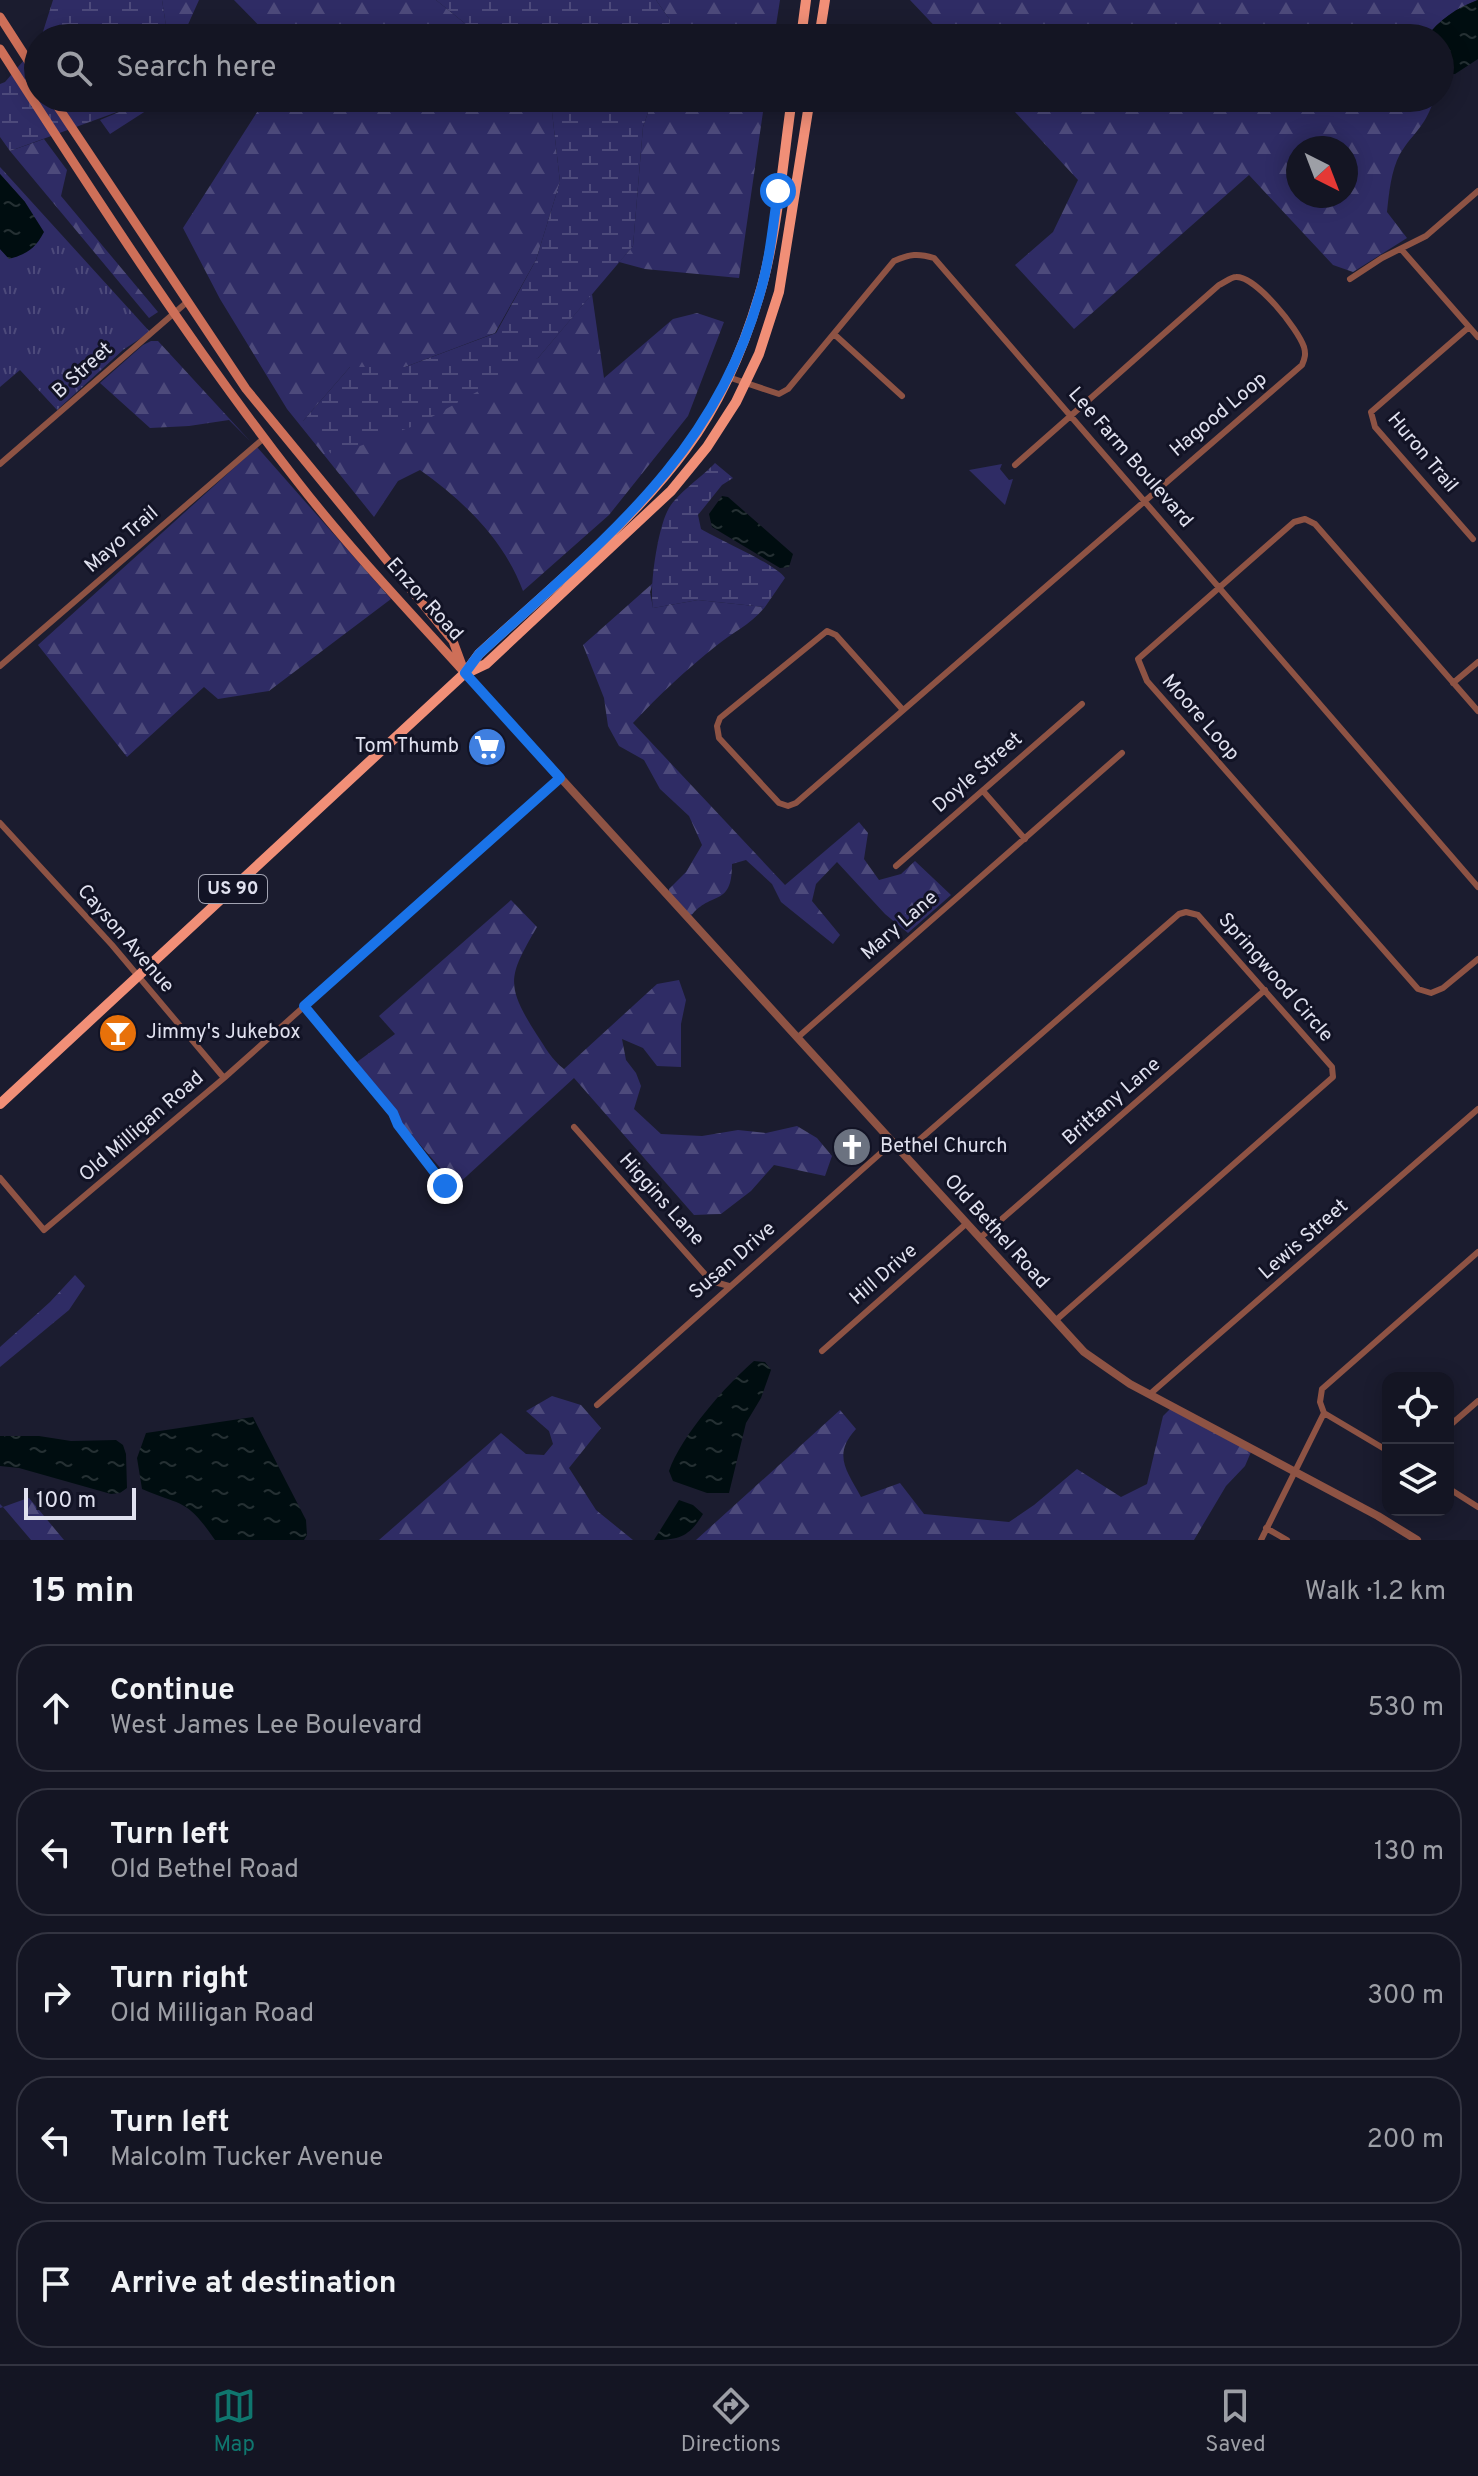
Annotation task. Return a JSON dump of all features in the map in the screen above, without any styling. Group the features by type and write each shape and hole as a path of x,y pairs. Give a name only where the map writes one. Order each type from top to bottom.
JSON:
{"main road":[{"path":"803,24 806,0"},
{"path":"821,24 825,0"},
{"path":"0,17 24,54"},
{"name":"Enzor Road","path":"0,49 24,86"},
{"name":"Enzor Road","path":"41,112 173,314 298,483 465,673"},
{"name":"Enzor Road","path":"61,112 246,389 453,641 465,673"},
{"name":"US 90","path":"0,1104 465,673 479,654 656,486 688,446 741,350 760,294 790,112"},
{"name":"US 90","path":"465,673 486,664 671,491 707,447 745,384 767,334 779,292 808,112"}],"street":[{"path":"778,191 796,194"},
{"path":"1350,279 1382,258 1426,236 1478,191"},
{"path":"1401,249 1478,337"},
{"name":"Lee Farm Boulevard","path":"728,377 779,394 788,389 894,261 908,254 934,258 1478,887"},
{"name":"Hagood Loop","path":"903,710 836,635 827,631 720,718 717,726 719,738 779,803 788,806 796,803 1302,365 1306,355 1303,344 1264,292 1250,280 1235,277 1219,285 1071,415"},
{"name":"B Street","path":"0,464 187,302"},
{"name":"Huron Trail","path":"1469,327 1371,412 1375,427 1473,539"},
{"path":"834,334 902,396"},
{"path":"1015,465 1071,415"},
{"name":"Mayo Trail","path":"0,666 264,438"},
{"name":"Moore Loop","path":"1478,711 1315,524 1305,519 1294,522 1138,659 1147,681 1418,989 1431,993 1443,988 1478,959"},
{"path":"1453,683 1478,662"},
{"name":"Old Bethel Road","path":"465,673 1055,1321 1099,1365 1417,1540"},
{"name":"Doyle Street","path":"896,866 1082,704"},
{"name":"Mary Lane","path":"797,1038 1122,753"},
{"name":"Old Milligan Road","path":"0,1178 44,1230 224,1078 560,778"},
{"path":"983,791 1025,839"},
{"name":"Cayson Avenue","path":"0,823 138,976 224,1078"},
{"name":"Springwood Circle","path":"903,1154 1179,914 1198,915 1332,1067 1333,1077 1331,1082 1055,1321"},
{"name":"Brittany Lane","path":"980,1238 1265,990"},
{"path":"304,1006 393,1113 398,1125 445,1186"},
{"name":"Lewis Street","path":"1150,1394 1478,1109"},
{"name":"Higgins Lane","path":"574,1127 711,1281 729,1286"},
{"name":"Susan Drive","path":"597,1405 892,1143"},
{"name":"Hill Drive","path":"822,1351 967,1223"},
{"path":"1382,1447 1324,1413 1320,1402 1322,1389 1478,1252"},
{"path":"1454,1422 1478,1401"},
{"path":"1261,1540 1324,1413"},
{"path":"1454,1492 1478,1507"},
{"path":"1266,1528 1287,1540"}],"green space":[{"path":"53,0 162,0 166,24 45,24"},
{"path":"162,0 199,0 188,24 166,24"},
{"path":"234,0 436,0 466,24 257,24"},
{"path":"436,0 656,0 670,20 670,24 466,24"},
{"path":"656,0 780,0 776,24 670,24"},
{"path":"910,0 1477,0 1438,24 933,24"},
{"path":"24,60 24,112 117,112 10,151 0,137 0,84"},
{"path":"119,112 144,112 110,134 100,120"},
{"path":"257,112 552,112 560,182 536,260 495,333 405,367 350,367 303,421 538,358 592,294 604,378 673,319 697,313 724,322 688,416 609,515 523,591 494,538 467,508 420,470 398,481 374,517 287,409 220,299 183,228"},
{"path":"552,112 648,112 643,127 633,246 538,358 419,424 333,456 303,421 350,367 405,367 496,333 536,260 560,182"},
{"path":"648,112 763,112 739,278 645,269 619,262 633,246 643,127"},
{"path":"1015,112 1429,112 1400,154 1391,182 1387,212 1407,238 1353,272 1333,265 1249,175 1074,329 1015,265 1053,232 1078,180"},
{"path":"44,139 67,170 61,196 158,312 149,318 10,151"},
{"path":"0,167 150,332 123,350 57,410 20,370 0,387 0,249 10,259 25,202 0,174"},
{"path":"151,341 158,341 250,441 229,420 150,428 100,383"},
{"path":"257,447 391,599 269,691 218,699 204,687 127,757 38,645"},
{"path":"715,463 733,478 722,485 698,515 701,529 759,559 785,578 765,607 698,600 653,608 653,572 665,517 678,496"},
{"path":"1002,464 1000,469 1009,480 1013,479 1005,505 969,470"},
{"path":"653,583 650,592 653,608 698,600 765,607 684,673 633,723 785,885 859,822 868,833 864,859 879,880 901,874 915,861 951,895 908,933 885,914 837,862 816,884 812,901 840,935 833,944 781,902 772,884 746,860 732,864 731,878 724,893 691,916 669,892 686,872 702,845 689,816 660,789 644,760 619,746 608,726 604,698 583,645"},
{"path":"511,900 537,927 520,958 514,981 515,992 549,1053 564,1069 657,984 679,980 686,1000 681,1024 681,1067 657,1066 643,1048 622,1039 626,1060 641,1086 634,1109 661,1134 702,1136 738,1130 766,1133 797,1126 817,1138 832,1156 825,1176 774,1165 751,1191 721,1214 694,1215 574,1078 456,1186 403,1125 396,1111 357,1062 395,1034 379,1016"},
{"path":"75,1275 85,1286 69,1310 0,1367 0,1347"},
{"path":"552,1396 581,1405 601,1428 569,1468 596,1510 633,1540 379,1540 501,1433 526,1454 544,1455 553,1444 549,1431 526,1411"},
{"path":"1170,1409 1251,1452 1245,1466 1226,1486 1194,1540 696,1540 840,1410 856,1429 843,1455 847,1471 861,1497 900,1483 924,1514 1009,1522 1077,1469 1121,1497 1147,1484 1163,1416"},
{"path":"29,1498 64,1540 31,1540 3,1507"}],"water":[{"path":"1478,0 1478,59 1454,74 1454,24 1437,24 1463,6"},
{"path":"0,174 25,202 44,232 30,250 9,259 0,249"},
{"path":"722,496 728,497 793,554 789,567 780,568 712,527 709,514"},
{"path":"754,1361 765,1362 771,1370 761,1398 746,1423 729,1493 707,1493 673,1481 669,1471 683,1442 718,1397"},
{"path":"253,1417 306,1520 307,1535 304,1540 215,1540 190,1510 142,1489 137,1458 146,1433"},
{"path":"0,1436 39,1436 71,1441 116,1440 123,1445 126,1454 127,1488 111,1494 19,1468 0,1466"},
{"path":"679,1500 693,1505 703,1514 683,1536 654,1540"}],"place":[{"name":"Tom Thumb","path":"487,747"},
{"name":"Jimmy's Jukebox","path":"118,1033"},
{"name":"Bethel Church","path":"852,1147"}],"route":[{"path":"445,1186 398,1125 393,1113 304,1006 560,778 465,673 479,654 639,505 673,467 704,422 741,350 760,294 778,191"}]}
